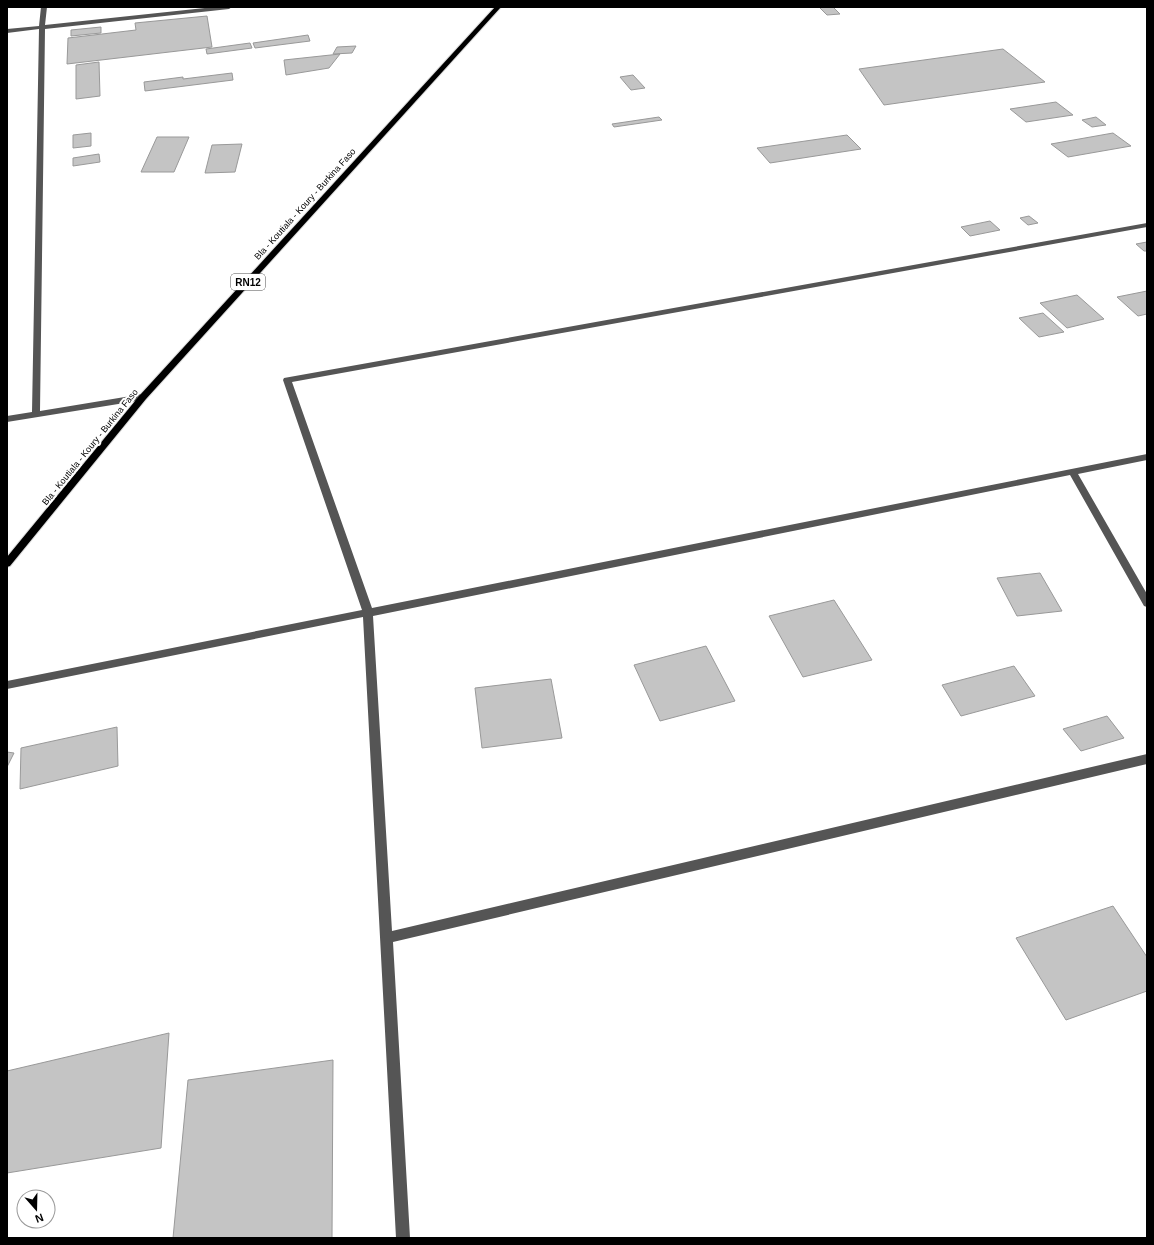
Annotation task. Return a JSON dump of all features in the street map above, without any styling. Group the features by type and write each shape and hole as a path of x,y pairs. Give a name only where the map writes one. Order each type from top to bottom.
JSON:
{"main road":[{"name":"Bla - Koutiala - Koury - Burkina Faso","path":"7,564 143,397 498,7"}],"street":[{"path":"36,414 42,27 44,7"},
{"path":"7,31 228,7"},
{"path":"403,1238 368,612 287,380 1147,225"},
{"path":"7,419 143,397"},
{"path":"7,685 1147,457"},
{"path":"1073,472 1147,603"},
{"path":"386,938 1147,760"}],"building":[{"path":"819,7 833,7 840,14 827,15"},
{"path":"207,16 212,47 67,64 68,38 136,30 135,23"},
{"path":"101,27 101,33 71,36 71,30"},
{"path":"308,35 310,41 255,48 253,43"},
{"path":"250,43 252,48 207,54 206,49"},
{"path":"356,46 352,53 333,54 337,47"},
{"path":"1003,49 1045,82 884,105 859,69"},
{"path":"340,54 329,68 286,75 284,60"},
{"path":"99,62 100,96 76,99 76,65"},
{"path":"232,73 233,80 145,91 144,82"},
{"path":"633,75 645,88 631,90 620,77"},
{"path":"1056,102 1073,115 1026,122 1010,109"},
{"path":"659,117 662,120 614,127 612,124"},
{"path":"1096,117 1106,125 1092,127 1082,120"},
{"path":"91,133 91,146 73,148 73,135"},
{"path":"1113,133 1131,146 1068,157 1051,144"},
{"path":"847,135 861,149 770,163 757,148"},
{"path":"157,137 189,137 174,172 141,172"},
{"path":"242,144 235,172 205,173 212,145"},
{"path":"99,154 100,162 73,166 73,158"},
{"path":"1029,216 1038,223 1028,225 1020,218"},
{"path":"990,221 1000,230 970,236 961,227"},
{"path":"1147,242 1147,251 1144,251 1136,244"},
{"path":"1147,291 1147,314 1138,316 1117,297"},
{"path":"1077,295 1104,319 1067,328 1040,303"},
{"path":"1043,313 1064,332 1039,337 1019,318"},
{"path":"1040,573 1062,611 1017,616 997,578"},
{"path":"834,600 872,660 803,677 769,616"},
{"path":"706,646 735,701 660,721 634,665"},
{"path":"1014,666 1035,696 961,716 942,685"},
{"path":"551,679 562,738 482,748 475,688"},
{"path":"1107,716 1124,738 1081,751 1063,729"},
{"path":"117,727 118,766 20,789 21,748"},
{"path":"7,752 14,753 7,767"},
{"path":"1113,906 1147,957 1147,991 1066,1020 1016,938"},
{"path":"169,1033 161,1148 7,1173 7,1071"},
{"path":"333,1060 332,1238 173,1238 188,1080"}]}
